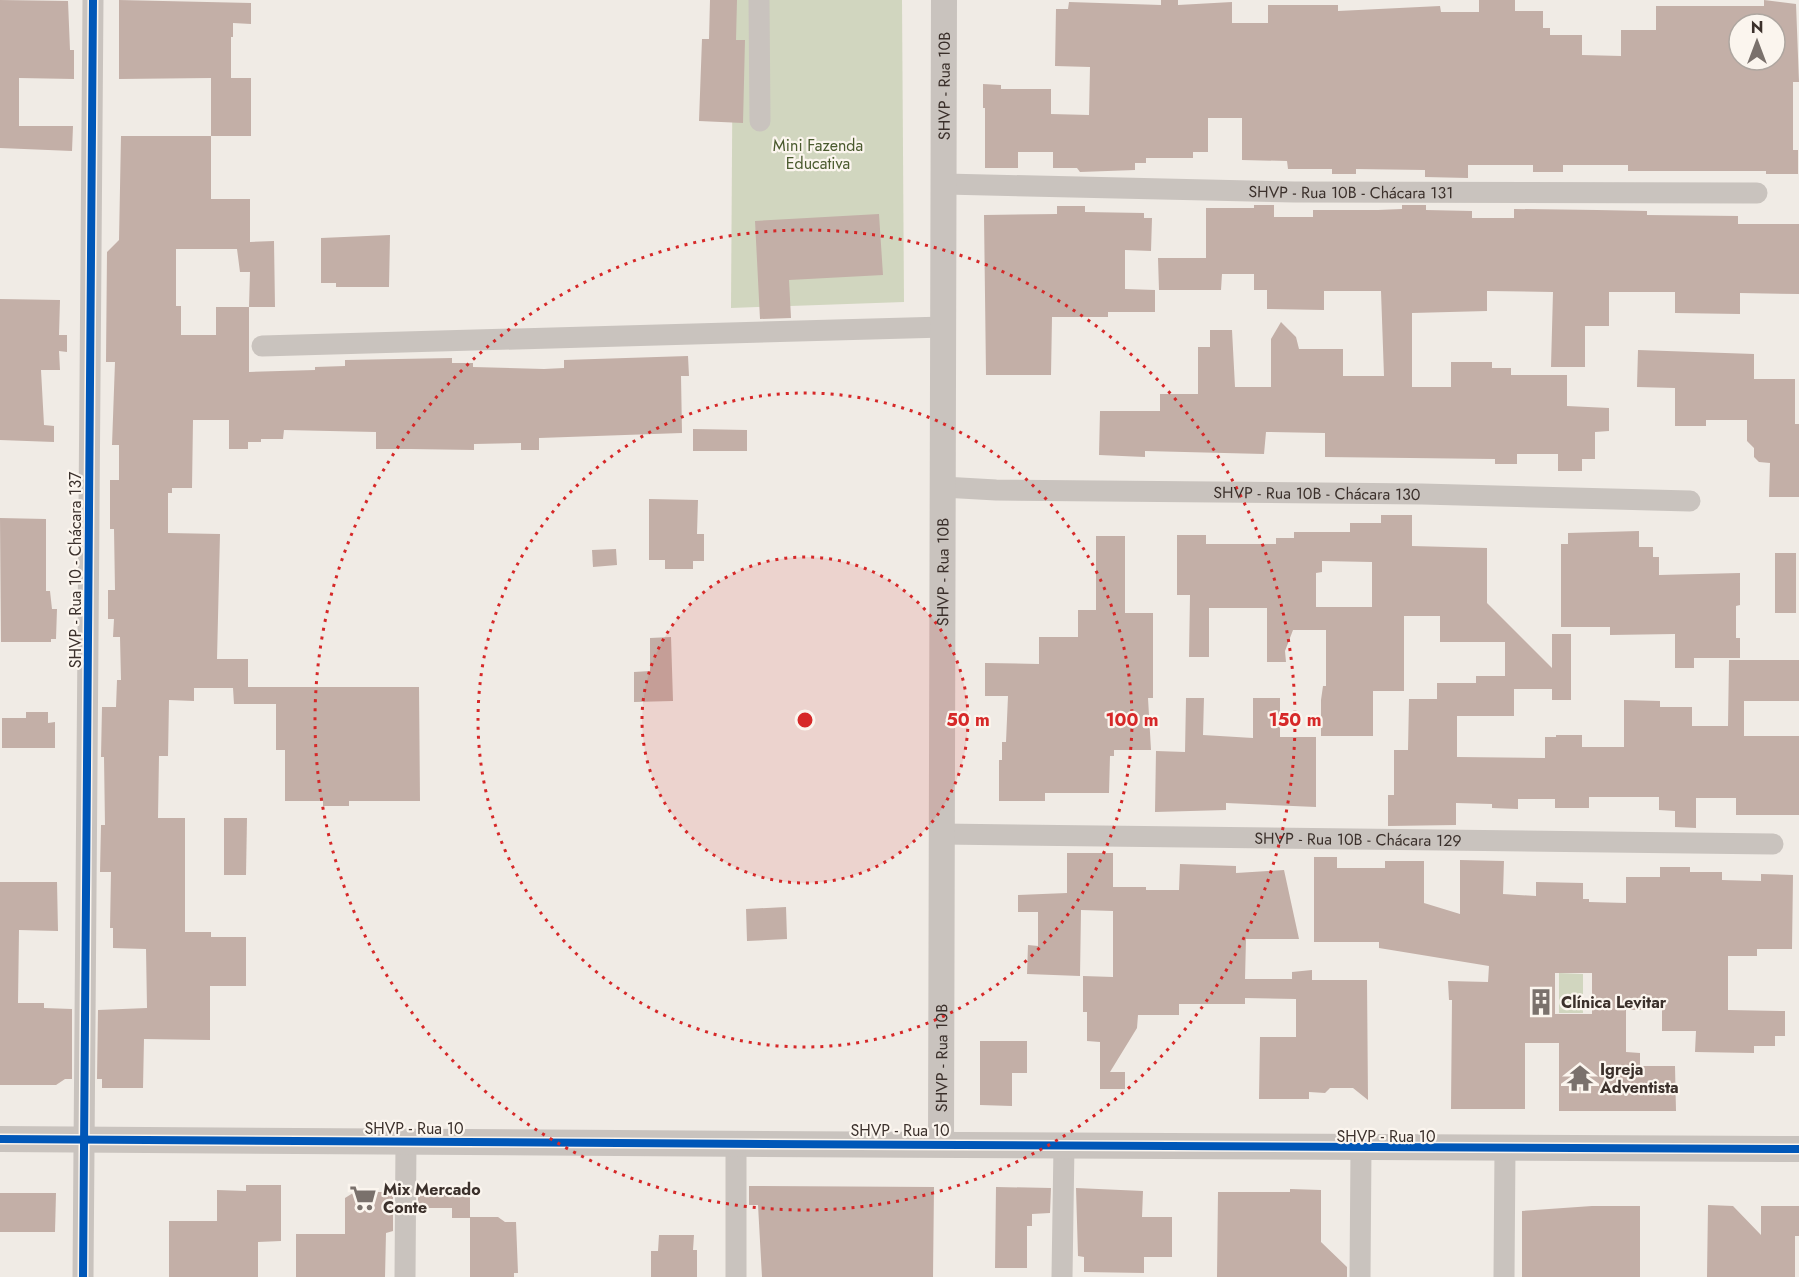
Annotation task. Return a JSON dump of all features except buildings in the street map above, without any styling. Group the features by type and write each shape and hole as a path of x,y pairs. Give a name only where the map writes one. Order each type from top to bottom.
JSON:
{"street":[{"name":"SHVP - Rua 10 - Chácara 137","path":"82,1277 93,0"},
{"path":"759,0 760,120"},
{"name":"SHVP - Rua 10B","path":"941,1144 944,0"},
{"name":"SHVP - Rua 10B - Chácara 131","path":"945,184 1306,192 1757,193"},
{"path":"262,346 944,327"},
{"name":"SHVP - Rua 10B - Chácara 130","path":"943,487 996,490 1422,494 1690,501"},
{"name":"SHVP - Rua 10B - Chácara 129","path":"942,834 1773,844"},
{"name":"SHVP - Rua 10","path":"0,1139 941,1144 1361,1149 1799,1149"},
{"path":"405,1277 406,1142"},
{"path":"736,1143 736,1277"},
{"path":"1062,1277 1064,1145"},
{"path":"1360,1277 1361,1149"},
{"path":"1504,1277 1505,1149"}],"green space":[{"name":"Mini Fazenda Educativa","path":"733,0 902,0 904,302 731,308"},
{"path":"1559,973 1583,974 1583,1013 1559,1013"}],"cycle path":[{"path":"83,1277 93,0"},
{"path":"0,1139 1799,1149"}],"place":[{"name":"Clínica Levitar","path":"1541,1002"},
{"name":"Igreja Adventista","path":"1580,1078"},
{"name":"Mix Mercado Conte","path":"363,1198"}]}
